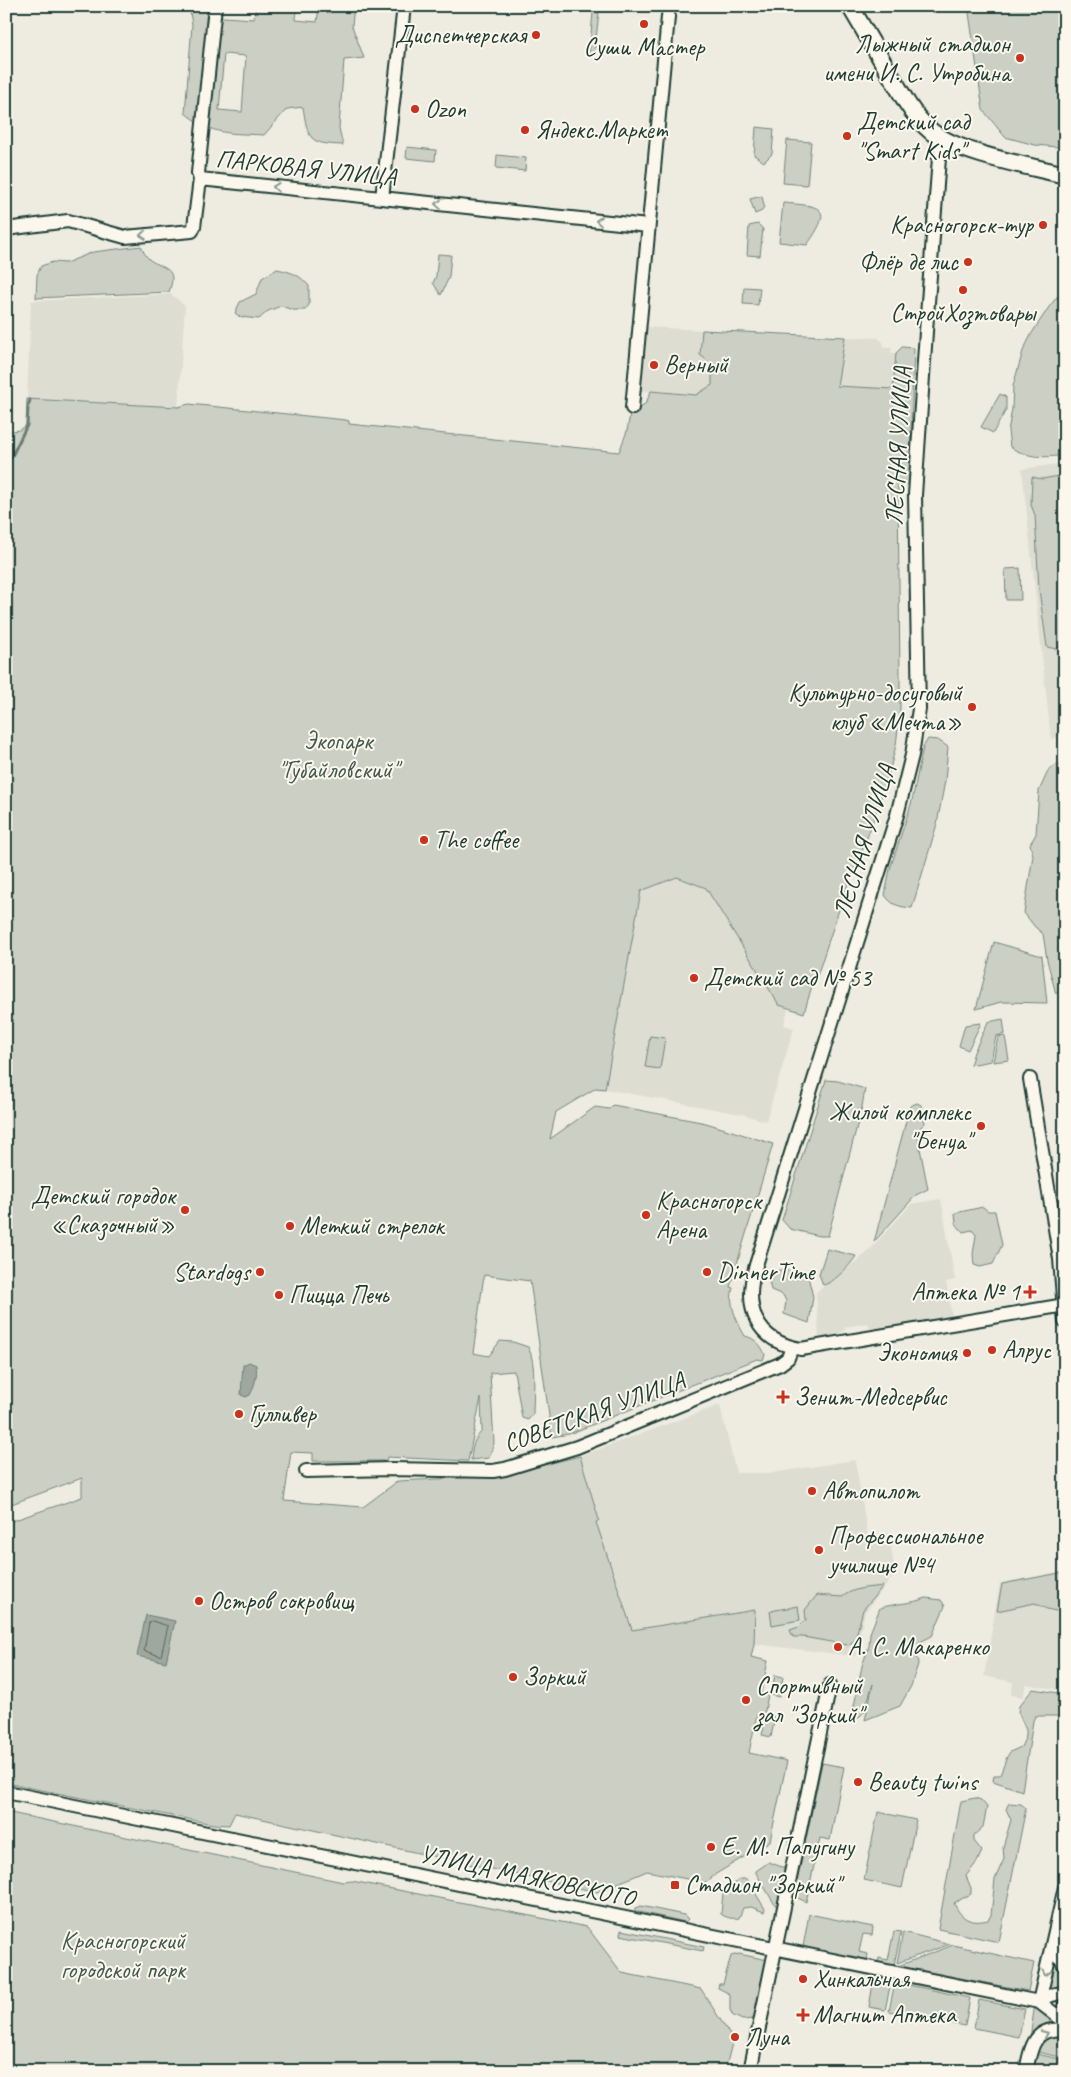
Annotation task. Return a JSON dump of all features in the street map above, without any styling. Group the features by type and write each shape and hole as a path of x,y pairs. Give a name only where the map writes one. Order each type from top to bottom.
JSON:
{"main road":[{"path":"850,6 910,109 924,125 943,140 973,151 1065,175"}],"street":[{"path":"200,179 198,173 214,6"},
{"path":"382,198 404,6"},
{"path":"632,408 669,6"},
{"name":"ЛЕСНАЯ УЛИЦА","path":"943,140 928,302 915,495 919,700 912,755 898,815 766,1233 751,1288 752,1307 758,1324 776,1342 801,1349 1064,1305"},
{"name":"ПАРКОВАЯ УЛИЦА","path":"6,229 68,221 125,237 192,232 200,179 648,226"},
{"path":"1030,1079 1060,1259 1065,1322"},
{"name":"СОВЕТСКАЯ УЛИЦА","path":"306,1471 392,1469 493,1471 519,1465 577,1447 639,1424 780,1364 788,1358 792,1348"},
{"path":"750,2071 830,1685"},
{"name":"УЛИЦА МАЯКОВСКОГО","path":"6,1792 1039,2002 1065,2021"},
{"path":"1039,2002 1065,1887"},
{"path":"1053,1944 1065,1966"},
{"path":"1039,2002 1048,1996 1065,1992"},
{"name":"УЛИЦА МАЯКОВСКОГО","path":"1065,2003 1063,2014 1065,2021"},
{"path":"1026,2071 1031,2048 1036,2038 1050,2031 1065,2030"}],"shaded area":[{"path":"171,294 185,306 178,407 27,399 31,301"},
{"path":"647,327 702,330 700,355 712,364 712,385 696,395 642,391"},
{"path":"845,337 878,338 883,342 884,348 892,348 891,353 896,353 893,390 837,386"},
{"path":"1065,463 1065,736 1051,739 1022,469"},
{"name":"Детский сад № 53","path":"677,877 706,888 779,1005 788,1009 784,1025 794,1028 766,1121 741,1114 605,1089 641,891"},
{"path":"941,1199 955,1280 946,1282 952,1316 872,1330 867,1323 845,1327 845,1330 837,1336 819,1338 816,1292 867,1253 911,1204"},
{"path":"720,1405 736,1473 772,1473 855,1460 868,1536 889,1533 895,1574 865,1612 855,1656 754,1644 755,1610 632,1630 596,1521 599,1520 580,1456"},
{"path":"1065,1571 1065,1691 1026,1684 1023,1697 1011,1695 1013,1682 984,1676 1000,1583"}],"green space":[{"path":"189,6 208,6 208,16 254,19 256,6 297,6 296,20 317,22 319,6 354,6 352,26 364,58 344,60 339,128 343,145 323,143 312,138 307,127 303,107 287,109 264,135 213,130 185,113 192,25","holes":["224,54 246,56 242,112 219,110"]},
{"name":"Лыжный стадион имени И. С. Утробина","path":"968,6 1065,6 1065,152 1058,147 1035,145 1005,137 983,110"},
{"path":"593,12 599,13 594,56 589,56"},
{"path":"756,127 774,129 772,154 764,162 754,155"},
{"path":"787,140 811,142 807,185 783,183"},
{"path":"407,147 436,150 435,161 406,158"},
{"path":"497,155 526,158 525,171 496,168"},
{"path":"762,196 764,206 762,211 755,214 750,199"},
{"path":"783,203 807,205 820,210 822,215 820,222 807,245 779,242"},
{"path":"758,224 763,229 760,256 747,255 749,226"},
{"path":"141,246 149,259 168,270 171,274 169,292 36,298 37,275 41,266 53,262 66,263 93,252"},
{"path":"438,254 451,255 449,277 441,295 433,283 436,276"},
{"path":"277,269 295,274 309,286 309,305 305,310 293,310 281,306 268,311 259,319 240,317 235,313 240,302 256,294 262,278"},
{"path":"744,287 760,288 758,305 743,304"},
{"path":"1065,293 1065,455 1043,457 1030,455 1010,447 1008,431 1012,409 1013,386 1023,351 1032,333 1057,297"},
{"name":"Экопарк \"Губайловский\"","path":"702,330 845,337 837,386 893,389 896,353 902,347 914,348 909,484 898,485 900,712 896,745 888,777 865,844 846,889 804,1013 779,1005 706,888 677,877 641,891 605,1089 596,1088 556,1112 550,1139 595,1107 609,1109 613,1105 706,1123 773,1144 730,1287 733,1288 732,1307 742,1331 745,1336 758,1343 765,1355 763,1360 757,1359 569,1434 552,1437 530,1281 484,1275 473,1353 489,1356 500,1341 513,1342 528,1347 533,1362 534,1380 533,1414 528,1420 522,1418 514,1371 490,1373 494,1443 489,1458 471,1460 474,1444 482,1431 481,1398 468,1461 387,1457 386,1461 313,1461 313,1453 291,1452 284,1501 363,1507 398,1481 497,1476 580,1456 599,1520 596,1522 632,1630 755,1610 754,1644 751,1657 768,1661 761,1693 768,1695 764,1715 757,1714 749,1753 787,1761 770,1841 711,1877 711,1879 703,1884 702,1882 647,1871 597,1892 235,1813 229,1825 213,1824 6,1783 6,1523 82,1497 82,1478 6,1506 6,432 19,430 26,426 27,399 178,407 189,404 346,420 349,421 349,424 619,452 627,431 630,414 646,403 651,391 696,395 712,385 712,364 700,355"},
{"path":"1000,394 1006,397 1006,410 993,433 981,427"},
{"path":"1065,475 1065,643 1056,649 1047,647 1039,590 1035,515 1031,505 1032,477 1042,479"},
{"path":"1020,568 1021,600 1006,600 1005,569"},
{"path":"928,739 938,740 948,747 945,781 937,824 912,908 908,908 893,903 885,895 890,869 912,801 923,747"},
{"path":"1058,764 1065,767 1065,931 1058,948 1065,967 1065,986 1056,994 1047,960 1043,934 1024,913 1033,855 1030,844 1036,834 1039,791 1049,769"},
{"path":"994,942 1042,956 1047,1003 1001,1002 976,1009"},
{"path":"1003,1019 1005,1034 996,1036 991,1061 970,1065 988,1022"},
{"path":"981,1023 968,1050 959,1046 965,1025"},
{"path":"650,1036 665,1038 660,1069 645,1067"},
{"path":"1005,1036 1009,1060 993,1062 998,1037"},
{"path":"826,1080 838,1081 865,1089 828,1236 819,1236 790,1229 782,1220"},
{"path":"917,1103 921,1105 925,1123 919,1129 918,1138 928,1189 916,1195 874,1242 910,1106"},
{"path":"983,1207 988,1211 995,1211 1002,1245 993,1264 980,1267 974,1265 973,1254 976,1235 972,1230 963,1232 956,1224 955,1213"},
{"path":"827,1249 856,1256 841,1274 823,1285 819,1274"},
{"path":"778,1270 807,1272 813,1297 809,1323 784,1314 786,1301 783,1295 771,1290 769,1282"},
{"path":"1065,1572 1065,1613 1047,1609 1035,1603 997,1611 1002,1584"},
{"path":"883,1586 863,1610 855,1640 848,1645 793,1637 790,1630 799,1627 806,1620 805,1610 817,1595 842,1597 857,1590"},
{"path":"926,1598 941,1600 945,1606 932,1636 910,1647 907,1652 913,1654 919,1661 911,1686 900,1706 865,1720 873,1684 864,1712 857,1719 852,1716 862,1666 869,1646 870,1633 880,1608"},
{"path":"798,1606 800,1620 772,1625 770,1611"},
{"path":"775,1675 783,1677 779,1697 771,1695"},
{"path":"1033,1689 1065,1694 1065,1717 1035,1716 1022,1791 993,1781 994,1775 1000,1775 1010,1752 1021,1747 1026,1736 1026,1730 1018,1712 1019,1706"},
{"path":"767,1715 775,1717 771,1737 762,1735"},
{"path":"822,1763 844,1767 830,1840 820,1838 806,1902 794,1896"},
{"path":"975,1798 981,1800 987,1807 983,1827 974,1835 974,1841 982,1851 977,1862 966,1876 971,1888 971,1894 954,1903 960,1913 971,1921 988,1920 991,1915 995,1879 1004,1859 1003,1847 1011,1820 1006,1809 1009,1803 1021,1804 1026,1808 999,1942 938,1929 961,1801"},
{"name":"Красногорский городской парк","path":"6,1812 343,1882 352,1881 587,1927 622,1973 701,1989 730,2035 729,2042 732,2043 725,2071 6,2071"},
{"path":"878,1812 916,1820 902,1888 864,1880"},
{"path":"769,1862 787,1869 779,1906 775,1905 756,1873 756,1871"},
{"path":"740,1879 747,1879 765,1909 764,1912 751,1907 743,1908 739,1918 730,1918 721,1914 723,1893"},
{"path":"641,1906 684,1915 688,1919 685,1922 635,1911 635,1908"},
{"path":"809,1914 873,1927 872,1935 863,1934 859,1952 868,1954 867,1960 803,1947"},
{"path":"621,1930 704,1947 703,1951 620,1935"},
{"path":"894,1931 901,1932 894,1965 878,1962 879,1958 888,1960"},
{"path":"903,1932 950,1944 897,1963"},
{"path":"953,1945 1034,1963 1028,1991 898,1966"},
{"path":"739,1954 768,1960 755,2019 742,2020 732,2015 730,2010 730,1994 718,1988 719,1984 723,1984 731,1956"},
{"path":"1054,1957 1065,1972 1065,1985 1048,1990"},
{"path":"874,1978 891,1982 885,2010 869,2007"},
{"path":"895,1982 970,1998 965,2026 889,2011"},
{"path":"979,2000 1025,2009 1019,2037 974,2028"},
{"path":"1036,2008 1056,2023 1030,2039 1034,2010"},
{"path":"1051,2034 1065,2036 1065,2058 1037,2052 1042,2041"},
{"path":"1036,2054 1065,2060 1065,2071 1033,2071"}],"water":[{"path":"249,1362 256,1365 256,1372 250,1395 246,1397 241,1395 243,1365"},
{"path":"146,1615 175,1621 166,1662 137,1656"}],"waterway":[{"path":"28,406 30,400"},
{"path":"11,458 27,425 28,409"}],"place":[{"name":"Суши Мастер","path":"644,24"},
{"name":"Диспетчерская","path":"536,35"},
{"name":"Лыжный стадион имени И. С. Утробина","path":"1020,58"},
{"name":"Ozon","path":"415,109"},
{"name":"Яндекс.Маркет","path":"525,130"},
{"name":"Детский сад \"Smart Kids\"","path":"847,136"},
{"name":"Красногорск-тур","path":"1043,225"},
{"name":"Флёр де лис","path":"968,262"},
{"name":"СтройХозтовары","path":"963,290"},
{"name":"Верный","path":"654,365"},
{"name":"Культурно-досуговый клуб «Мечта»","path":"972,707"},
{"name":"The coffee","path":"424,840"},
{"name":"Детский сад № 53","path":"694,978"},
{"name":"Жилой комплекс \"Бенуа\"","path":"981,1126"},
{"name":"Детский городок «Сказочный»","path":"185,1210"},
{"name":"Красногорск Арена","path":"646,1215"},
{"name":"Меткий стрелок","path":"290,1226"},
{"name":"Stardogs","path":"260,1272"},
{"name":"DinnerTime","path":"707,1272"},
{"name":"Аптека № 1","path":"1030,1292"},
{"name":"Пицца Печь","path":"279,1295"},
{"name":"Алрус","path":"992,1350"},
{"name":"Экономия","path":"967,1353"},
{"name":"Зенит-Медсервис","path":"783,1397"},
{"name":"Гулливер","path":"239,1414"},
{"name":"Автопилот","path":"812,1491"},
{"name":"Профессиональное училище №4","path":"819,1550"},
{"name":"Остров сокровищ","path":"199,1601"},
{"name":"А. С. Макаренко","path":"838,1647"},
{"name":"Зоркий","path":"513,1677"},
{"name":"Спортивный зал \"Зоркий\"","path":"746,1700"},
{"name":"Beauty twins","path":"858,1782"},
{"name":"Е. М. Папугину","path":"711,1847"},
{"name":"Стадион \"Зоркий\"","path":"675,1885"},
{"name":"Хинкальная","path":"803,1979"},
{"name":"Магнит Аптека","path":"803,2015"},
{"name":"Луна","path":"735,2037"}]}
